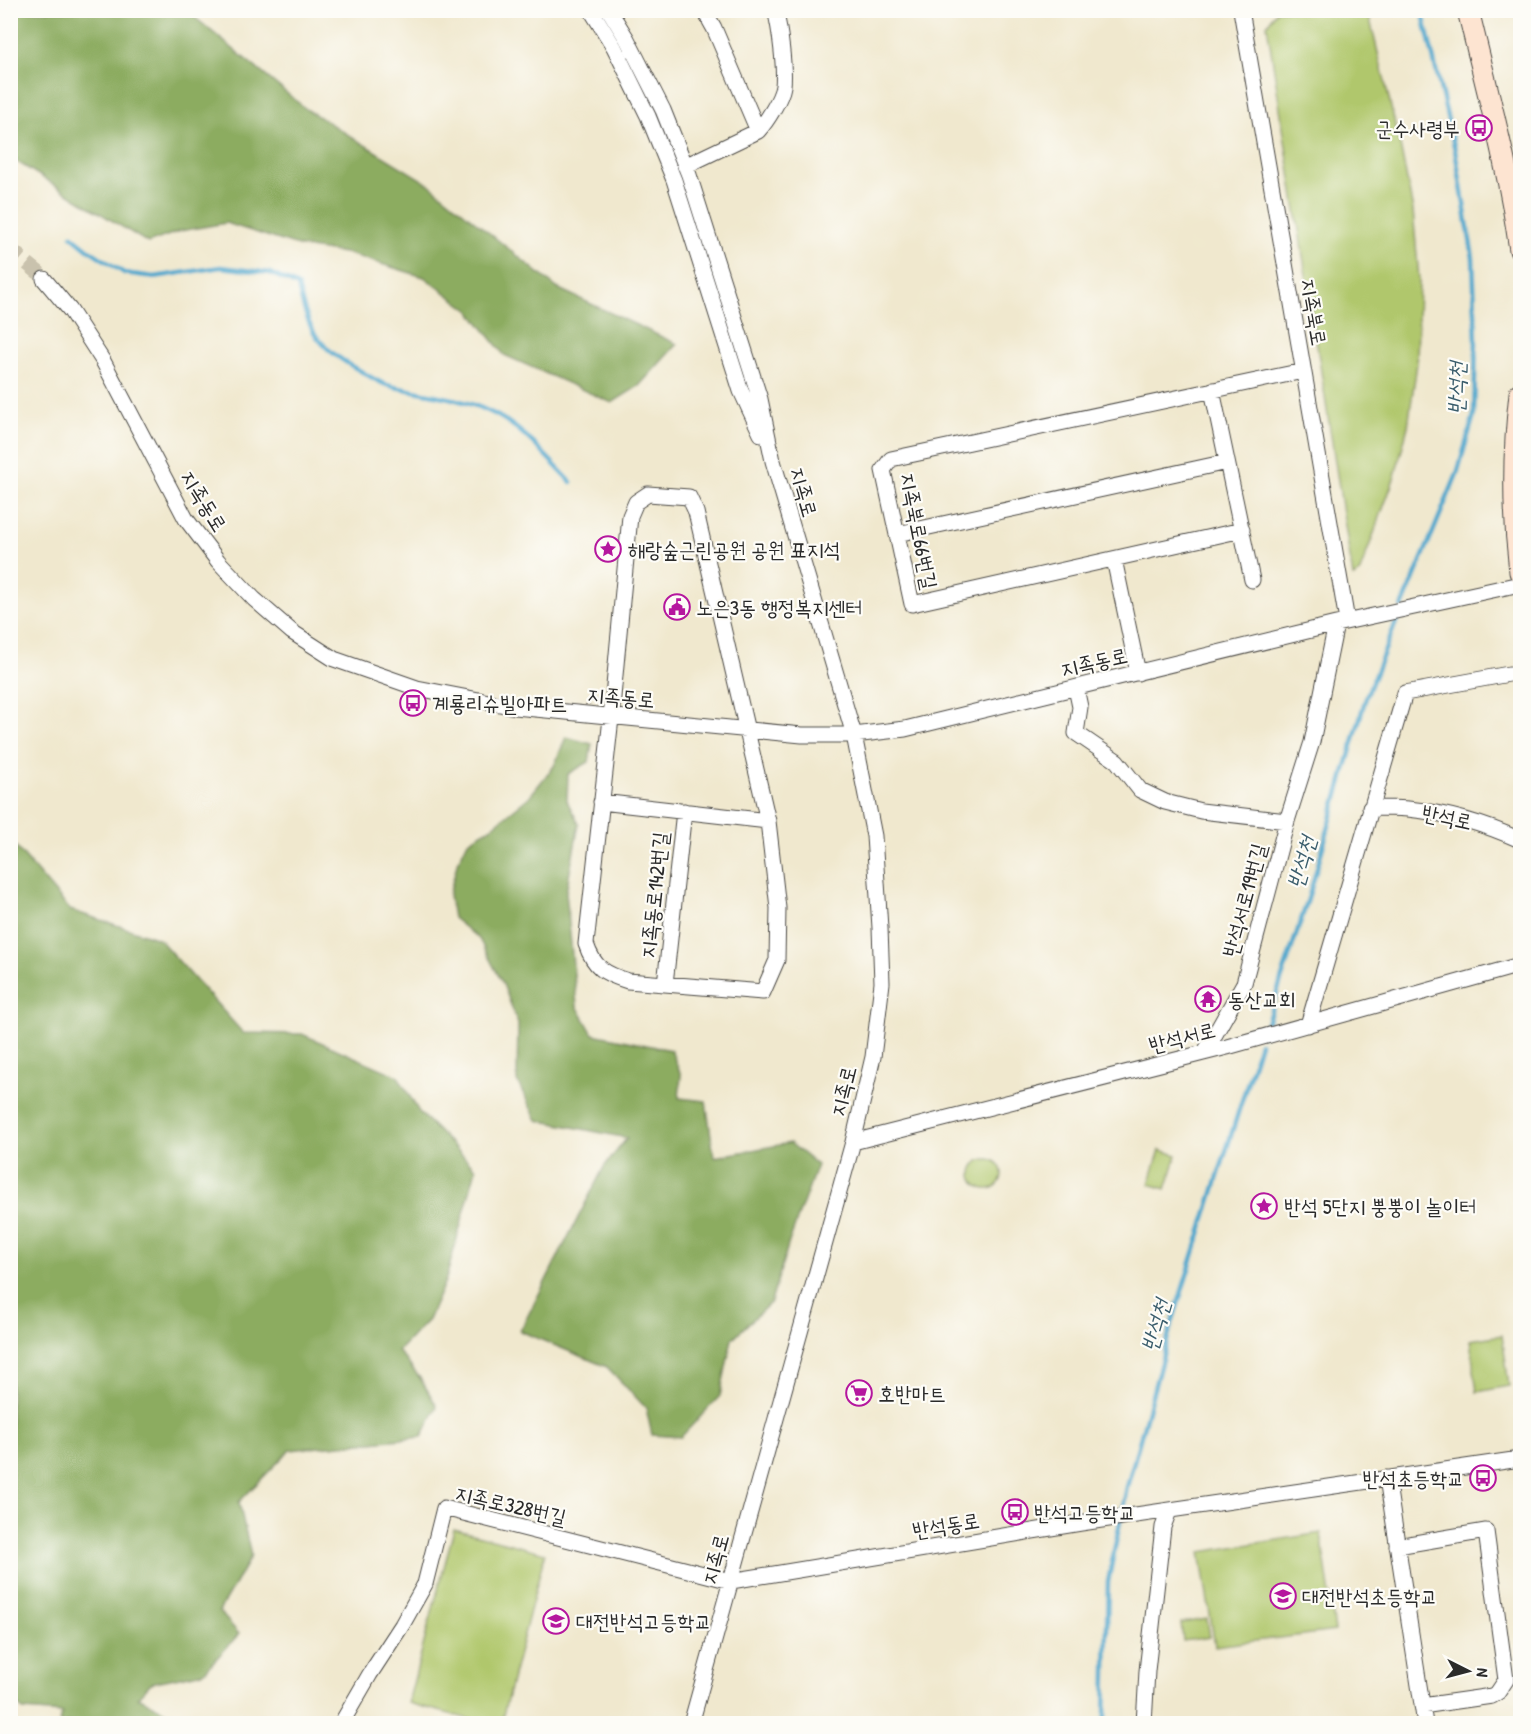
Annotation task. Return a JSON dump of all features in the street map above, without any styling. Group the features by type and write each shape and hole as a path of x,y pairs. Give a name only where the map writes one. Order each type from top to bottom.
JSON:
{"street":[{"name":"지족로","path":"591,10 614,47 648,116 670,169 741,391 773,461"},
{"name":"지족로","path":"609,10 627,39 663,110 685,166 760,399 773,461 854,735 874,836 880,928 882,983 873,1057 853,1142 691,1724"},
{"path":"704,10 758,131"},
{"path":"685,166 758,131 772,110 783,87 775,10"},
{"name":"지족북로","path":"1241,10 1304,372 1341,622"},
{"path":"1468,10 1521,250"},
{"name":"지족동로","path":"44,279 70,310 103,361 186,519 218,561 254,599 292,632 334,659 417,688 515,707 611,718 802,735 854,735 905,729 1341,622 1521,584"},
{"name":"지족북로66번길","path":"1242,530 912,604 883,470 891,459 1304,372"},
{"path":"1212,390 1252,580"},
{"path":"1521,393 1516,424 1518,472 1515,528 1521,572"},
{"path":"897,534 1227,462"},
{"name":"지족동로142번길","path":"648,494 689,497 696,512 768,821 778,908 777,960 763,992 628,981 612,976 598,967 590,956 585,944 611,718 630,516 636,501 648,494"},
{"path":"1113,559 1138,673"},
{"name":"반석서로19번길","path":"1205,1052 1244,983 1287,821 1312,742 1341,622"},
{"path":"1303,1026 1405,693 1509,674"},
{"name":"반석서로19번길","path":"1076,688 1080,706 1076,733 1117,761 1140,790 1165,802 1201,811 1287,821"},
{"name":"지족동로142번길","path":"601,802 768,821"},
{"name":"반석로","path":"1370,808 1407,809 1458,819 1495,829 1521,840"},
{"name":"지족동로142번길","path":"665,984 684,811"},
{"name":"반석서로","path":"853,1142 1227,1047 1521,965"},
{"name":"반석동로","path":"731,1581 1081,1523 1521,1459"},
{"path":"1387,1478 1425,1724"},
{"name":"지족로328번길","path":"341,1724 370,1674 402,1626 425,1584 444,1508 731,1581"},
{"path":"1143,1724 1163,1527 1169,1511"},
{"path":"1397,1546 1486,1531 1506,1680 1498,1692 1492,1696 1422,1706"}],"green space":[{"path":"1277,10 1368,11 1413,210 1419,279 1417,363 1408,426 1395,476 1359,574 1353,577 1267,25"},
{"path":"10,11 187,11 306,109 429,184 557,288 677,344 639,386 612,403 504,355 470,311 424,277 345,253 301,247 226,223 180,231 148,243 11,158"},
{"path":"566,737 592,744 589,762 568,774 567,801 579,824 566,892 577,1006 593,1034 671,1050 681,1075 679,1098 706,1101 714,1157 790,1143 817,1165 789,1242 771,1302 732,1339 720,1396 681,1437 652,1435 646,1408 607,1367 520,1331 604,1167 627,1138 537,1120 517,1081 518,1024 503,984 479,939 453,918 449,895 457,864 468,841 492,827 529,797 554,766"},
{"path":"10,840 70,910 159,939 243,1033 302,1034 398,1076 419,1112 476,1169 446,1279 428,1320 398,1351 420,1378 437,1406 422,1437 290,1450 239,1502 251,1556 219,1611 239,1634 204,1672 151,1683 138,1697 187,1723 60,1723 62,1713 23,1710 11,1699"},
{"path":"1160,1150 1177,1155 1166,1189 1149,1184"},
{"path":"987,1159 998,1163 1002,1174 998,1185 987,1189 976,1185 972,1174 976,1163"},
{"path":"1502,1335 1509,1386 1477,1392 1470,1340"},
{"path":"454,1529 545,1553 501,1723 484,1723 408,1703"},
{"path":"1321,1533 1335,1631 1215,1646 1200,1552"},
{"path":"1207,1619 1210,1637 1183,1641 1181,1623"}],"waterway":[{"name":"반석천","path":"1402,607 1457,474 1474,415 1476,340 1473,258 1455,150 1422,10"},
{"path":"72,236 124,273 154,277 221,267 270,273 298,286 306,315 316,336 333,354 383,384 464,402 500,417 532,442 571,482"},
{"name":"반석천","path":"1263,1035 1308,899 1366,697 1399,615"},
{"name":"반석천","path":"1103,1724 1108,1582 1127,1487 1171,1326 1260,1043"}],"tunnel":[{"path":"10,249 44,279"}],"place":[{"name":"군수사령부","path":"1479,128"},
{"name":"해랑숲근린공원 공원 표지석","path":"608,549"},
{"name":"노은3동 행정복지센터","path":"677,607"},
{"name":"계룡리슈빌아파트","path":"413,703"},
{"name":"동산교회","path":"1208,999"},
{"name":"반석 5단지 뿡뿡이 놀이터","path":"1264,1206"},
{"name":"호반마트","path":"859,1393"},
{"name":"반석초등학교","path":"1483,1478"},
{"name":"반석고등학교","path":"1015,1512"},
{"name":"대전반석초등학교","path":"1283,1596"},
{"name":"대전반석고등학교","path":"556,1621"}]}
